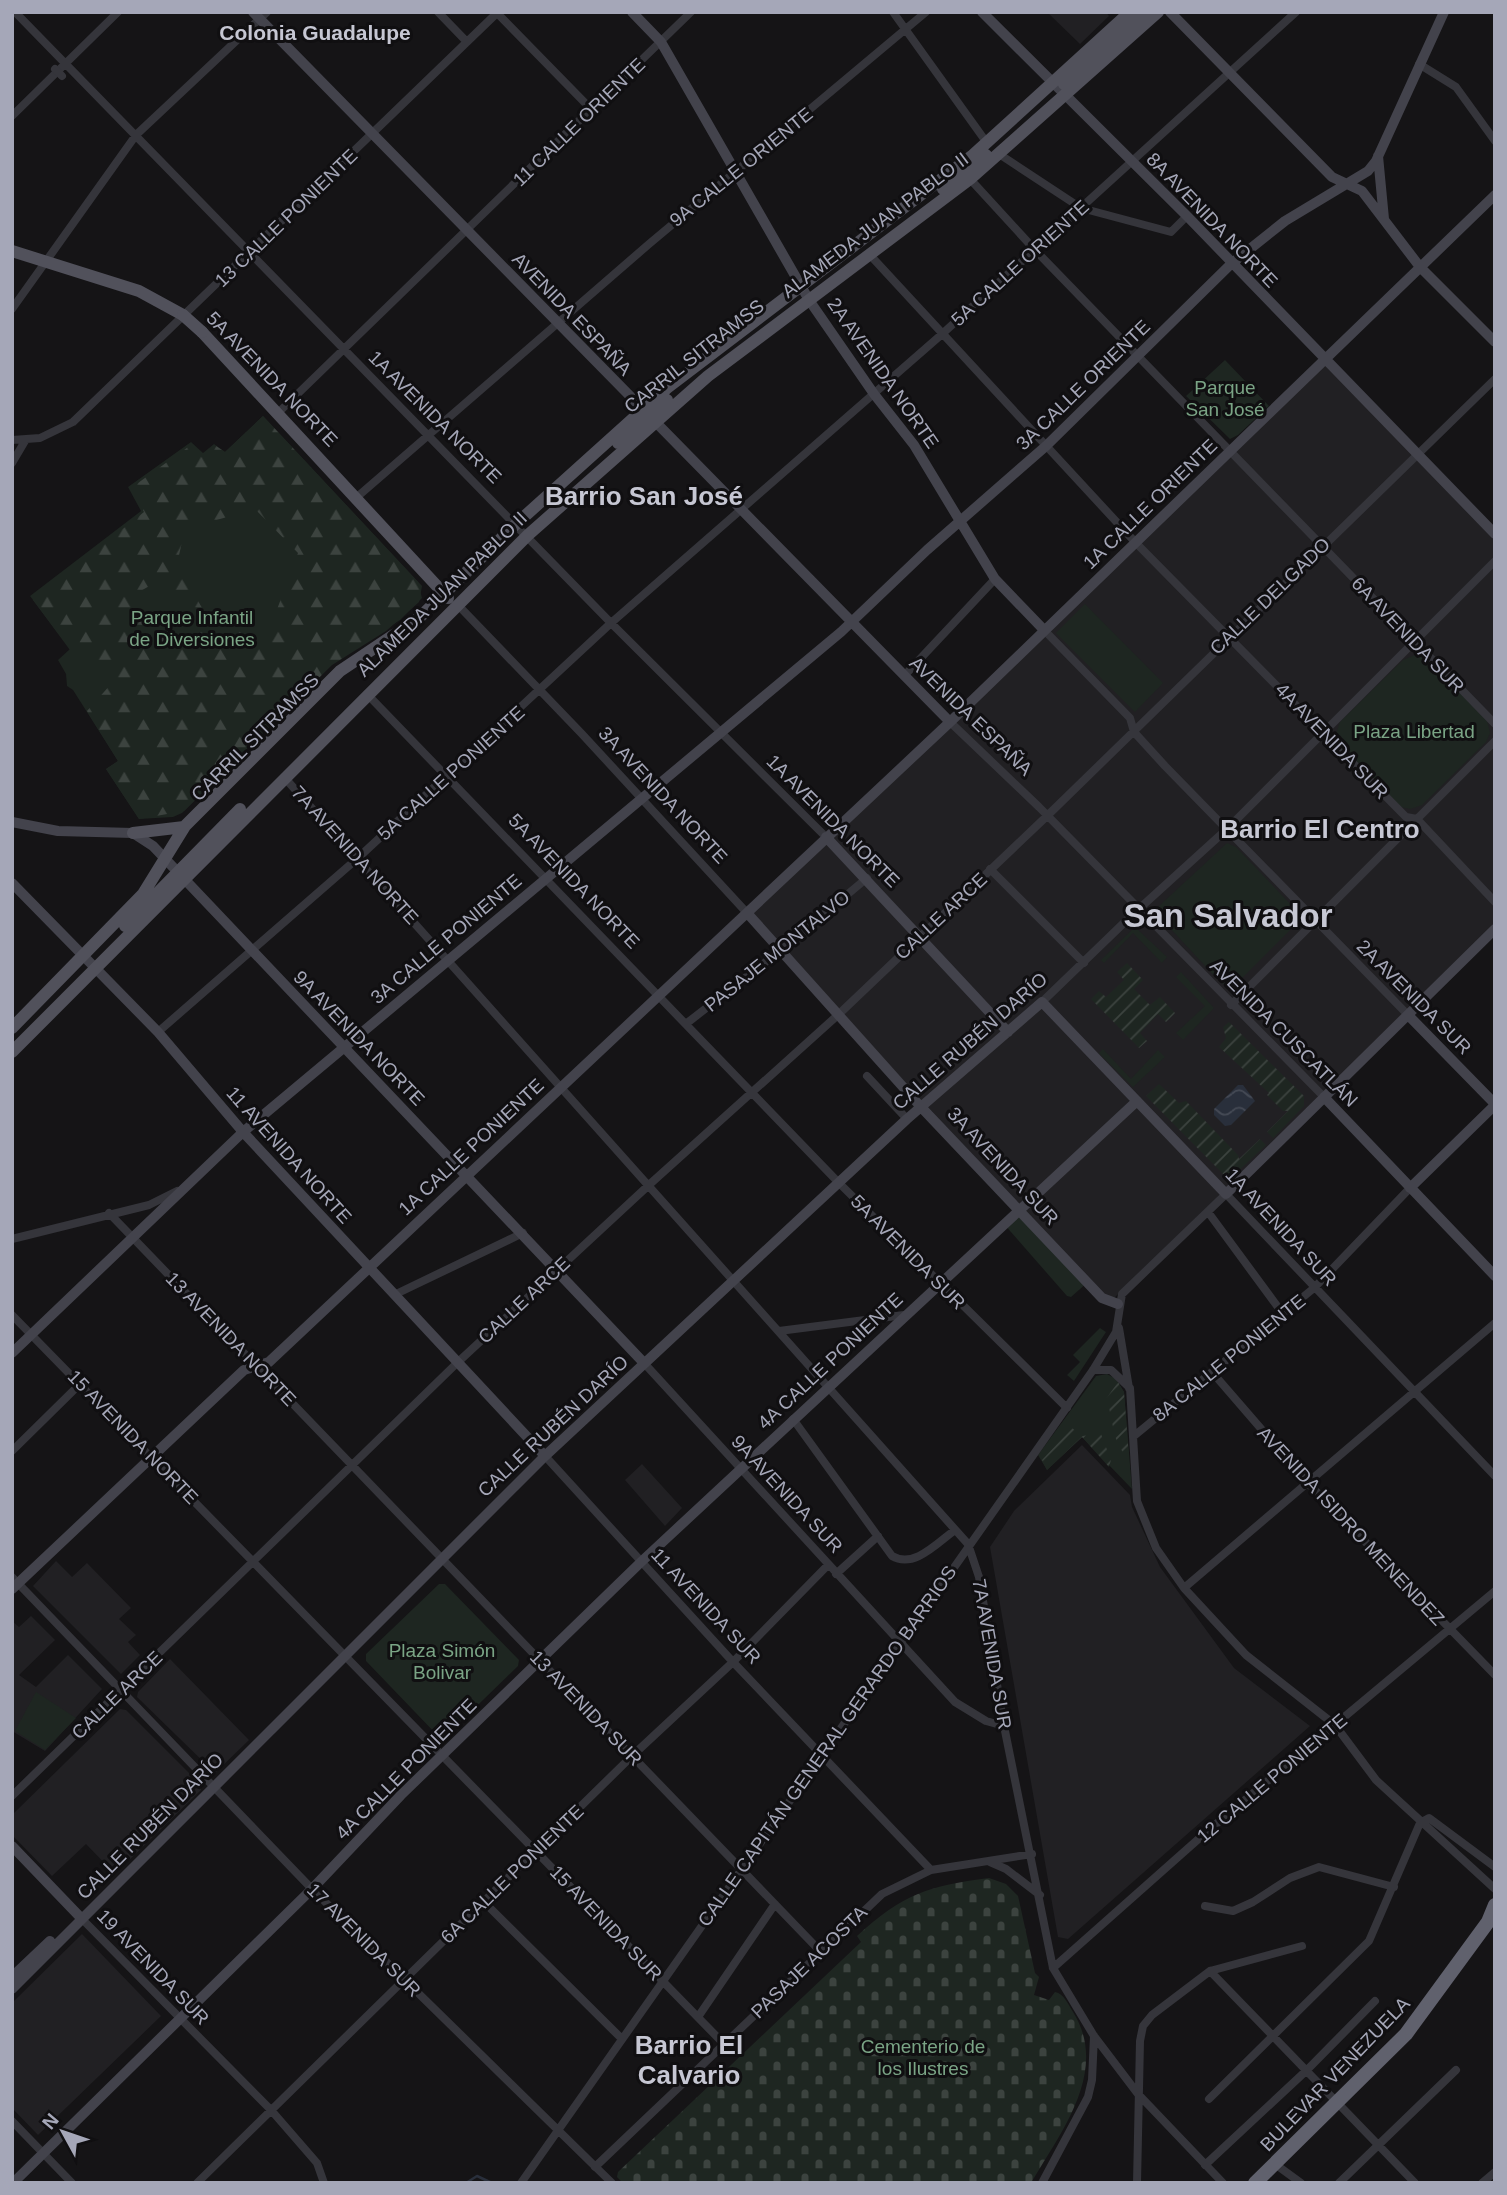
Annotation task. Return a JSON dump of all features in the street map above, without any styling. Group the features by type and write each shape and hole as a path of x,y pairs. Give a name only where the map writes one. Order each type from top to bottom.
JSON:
{"highway":[{"name":"BULEVAR VENEZUELA","path":"1255,2183 1421,2017 1491,1920 1495,1905"}],"main road":[{"name":"2A AVENIDA NORTE","path":"632,12 661,42 805,293 874,394 914,444 995,579 1044,630"},
{"name":"8A AVENIDA NORTE","path":"982,12 1187,216 1495,534"},
{"name":"CARRIL SITRAMSS","path":"522,530 647,416 992,150 1134,16 1146,12"},
{"name":"ALAMEDA JUAN PABLO II","path":"805,293 987,143 1158,12"},
{"path":"1170,12 1332,177 1363,191 1420,267 1495,342"},
{"path":"1384,219 1378,156 1442,13"},
{"name":"AVENIDA ESPAÑA","path":"260,14 372,135 950,722"},
{"name":"ALAMEDA JUAN PABLO II","path":"805,293 870,255 999,155 1058,89"},
{"name":"3A CALLE ORIENTE","path":"851,622 1046,446 1140,357 1231,264 1285,221 1368,172 1378,156"},
{"name":"1A CALLE ORIENTE","path":"950,722 1495,195"},
{"name":"5A AVENIDA NORTE","path":"12,251 139,291 176,310 202,332 279,412 450,599"},
{"name":"ALAMEDA JUAN PABLO II","path":"12,1028 90,963 143,894 285,776 367,694 450,599 522,530"},
{"name":"ALAMEDA JUAN PABLO II","path":"12,1052 174,867 184,827 340,671 450,599"},
{"name":"CARRIL SITRAMSS","path":"174,867 450,599"},
{"name":"3A CALLE PONIENTE","path":"12,1353 243,1132 851,622"},
{"name":"CARRIL SITRAMSS","path":"12,1041 147,903 174,867 200,818 343,678 422,629"},
{"name":"1A CALLE PONIENTE","path":"14,1583 244,1370 255,1364 269,1362 950,722"},
{"path":"12,822 58,831 133,833 184,827"},
{"name":"9A AVENIDA NORTE","path":"133,833 174,867 343,1048 557,1269"},
{"name":"1A AVENIDA NORTE","path":"826,837 919,935"},
{"name":"11 AVENIDA NORTE","path":"12,883 158,1032 243,1132 368,1269 396,1294 457,1363"},
{"name":"3A AVENIDA NORTE","path":"748,914 839,1014"},
{"path":"1226,1194 1495,929"},
{"path":"919,935 1008,1032"},
{"name":"CALLE RUBÉN DARÍO","path":"12,1989 80,1917 545,1456 906,1119 1042,1002"},
{"name":"1A AVENIDA SUR","path":"1042,1002 1226,1194"},
{"name":"3A AVENIDA SUR","path":"839,1014 921,1107 1102,1298 1118,1304"},
{"name":"2A AVENIDA SUR","path":"1408,1015 1495,1104"},
{"name":"AVENIDA CUSCATLÁN","path":"1324,1097 1495,1276"},
{"name":"4A CALLE PONIENTE","path":"13,2183 312,1889 442,1755 640,1562 1012,1214 1021,1210 1137,1101"},
{"path":"1410,1188 1495,1104"},
{"name":"9A AVENIDA SUR","path":"557,1269 644,1363"},
{"name":"11 AVENIDA SUR","path":"457,1363 545,1456"},
{"name":"19 AVENIDA SUR","path":"12,1846 80,1917"},
{"name":"CALLE RUBÉN DARÍO","path":"12,1977 80,1917"}],"street":[{"name":"1A AVENIDA NORTE","path":"15,12 611,623 826,837"},
{"path":"12,116 118,12"},
{"path":"438,12 467,42"},
{"name":"11 CALLE ORIENTE","path":"279,412 691,12"},
{"path":"893,12 987,143"},
{"name":"9A CALLE ORIENTE","path":"357,497 427,434 926,12"},
{"name":"5A CALLE ORIENTE","path":"741,510 941,335 1296,12"},
{"path":"497,13 591,109"},
{"name":"13 CALLE PONIENTE","path":"25,441 40,438 73,422 497,13"},
{"path":"12,309 136,135 260,14"},
{"path":"1419,64 1456,86 1495,141"},
{"path":"55,69 64,78"},
{"path":"999,155 1081,208 1171,232 1187,216"},
{"name":"6A AVENIDA SUR","path":"970,178 1035,250 1495,723"},
{"name":"4A AVENIDA SUR","path":"870,255 941,335 1136,542 1406,817 1417,819 1495,902"},
{"name":"CALLE DELGADO","path":"1047,816 1228,636 1495,379"},
{"path":"12,440 25,441 12,463"},
{"name":"5A CALLE PONIENTE","path":"158,1032 359,857 541,691 611,623 741,510"},
{"name":"CALLE RUBÉN DARÍO","path":"1042,1002 1137,910 1227,829 1495,561"},
{"path":"904,676 995,579"},
{"name":"3A AVENIDA NORTE","path":"450,599 541,691 748,914"},
{"name":"2A AVENIDA NORTE","path":"1044,630 1130,718 1134,732"},
{"name":"5A AVENIDA NORTE","path":"367,694 544,879 687,1023 752,1094"},
{"name":"AVENIDA ESPAÑA","path":"950,722 1047,816"},
{"name":"2A AVENIDA SUR","path":"1134,732 1408,1015"},
{"path":"1231,1005 1495,741"},
{"name":"7A AVENIDA NORTE","path":"285,776 650,1184"},
{"name":"CALLE ARCE","path":"12,1796 457,1363 839,1014 1047,816"},
{"name":"AVENIDA CUSCATLÁN","path":"1047,816 1324,1097"},
{"path":"990,869 1084,963"},
{"name":"PASAJE MONTALVO","path":"687,1023 781,950 867,878"},
{"path":"867,1076 906,1119"},
{"name":"5A AVENIDA SUR","path":"752,1094 938,1284 1067,1408"},
{"name":"7A AVENIDA SUR","path":"650,1184 968,1544 979,1577 1004,1726 1054,1968 1094,2036 1138,2094 1223,2183"},
{"path":"12,1238 149,1205 185,1187"},
{"name":"8A CALLE PONIENTE","path":"1134,1436 1314,1288 1410,1188"},
{"path":"1226,1194 1122,1294 1118,1304 1130,1388 1137,1501 1156,1548 1184,1588 1245,1655 1335,1725 1369,1772 1420,1823 1468,1862 1495,1889"},
{"name":"1A AVENIDA SUR","path":"1226,1194 1495,1476"},
{"path":"1208,1212 1283,1314"},
{"name":"13 AVENIDA NORTE","path":"108,1213 351,1465"},
{"path":"396,1294 523,1233"},
{"name":"15 AVENIDA NORTE","path":"12,1315 252,1561"},
{"path":"779,1331 904,1315"},
{"path":"1184,1588 1413,1390 1495,1323"},
{"name":"CALLE CAPITÁN GENERAL GERARDO BARRIOS","path":"521,2183 664,1982 900,1640 1067,1408 1119,1325"},
{"name":"9A AVENIDA SUR","path":"644,1363 955,1702 986,1721 1004,1726"},
{"path":"1093,1370 1111,1370 1130,1388"},
{"name":"AVENIDA ISIDRO MENENDEZ","path":"1212,1373 1308,1483 1448,1630 1495,1675"},
{"path":"12,1451 81,1383"},
{"path":"793,1419 892,1556 901,1561 911,1561 955,1531"},
{"name":"11 AVENIDA SUR","path":"545,1456 733,1662 931,1870"},
{"name":"13 AVENIDA SUR","path":"351,1465 821,1951"},
{"path":"836,1574 878,1535"},
{"name":"15 AVENIDA SUR","path":"252,1561 724,2044"},
{"name":"6A CALLE PONIENTE","path":"197,2183 632,1756 733,1662 828,1565"},
{"name":"17 AVENIDA SUR","path":"14,1583 312,1889 612,2183"},
{"name":"12 CALLE PONIENTE","path":"1054,1968 1203,1835 1495,1591"},
{"path":"1209,2099 1369,1941 1420,1823 1429,1818 1495,1867"},
{"name":"PASAJE ACOSTA","path":"595,2167 882,1894 931,1870 1032,1854"},
{"path":"987,1861 1006,1869 1040,1895"},
{"path":"1205,1906 1233,1911 1253,1902 1290,1878 1319,1867 1394,1886"},
{"path":"484,1902 622,2039"},
{"path":"698,2017 775,1904"},
{"name":"19 AVENIDA SUR","path":"80,1917 271,2110 317,2164 324,2183"},
{"path":"1137,2183 1140,2171 1138,2094 1143,2026 1152,2015 1210,1971 1302,1946"},
{"path":"1210,1971 1415,2183"},
{"path":"1205,2165 1307,2070 1375,2001"},
{"path":"1042,2182 1087,2097 1092,2080 1094,2036"},
{"path":"1339,2183 1456,2070"},
{"path":"12,2122 72,2183"},
{"path":"1275,2164 1301,2183"},
{"path":"1482,2183 1495,2172"}],"shaded area":[{"path":"1047,12 1106,12 1109,16 1080,44"},
{"path":"1325,360 1495,534 1495,925 1110,1302 748,914"},
{"path":"1082,1445 1130,1495 1132,1507 1160,1567 1234,1668 1310,1726 1068,1939 1058,1937 990,1547 1014,1511"},
{"path":"642,1464 682,1508 665,1526 625,1480"},
{"path":"56,1561 72,1577 87,1563 131,1608 119,1619 136,1635 128,1642 140,1655 121,1674 33,1586"},
{"path":"31,1616 55,1640 19,1675 36,1687 68,1655 102,1689 45,1751 12,1731 12,1621 19,1627"},
{"path":"170,1659 249,1740 215,1773 137,1697 138,1692"},
{"path":"120,1709 126,1710 201,1785 201,1790 115,1874 86,1844 52,1876 12,1835 12,1815"},
{"path":"82,1934 161,2016 38,2135 12,2108 12,2003"}],"green space":[{"name":"Parque San José","path":"1225,360 1269,406 1238,435 1230,439 1186,396"},
{"name":"Parque Infantil de Diversiones","path":"263,416 418,582 422,598 400,620 331,665 182,813 173,817 139,819 106,769 118,761 73,690 67,686 66,674 58,660 70,649 30,596 141,511 128,487 191,442 203,453 214,444 225,452"},
{"name":"Parque Infantil de Diversiones","path":"263,416 422,586 419,602 386,631 332,665 184,811 139,819 106,769 118,761 87,711 112,683 70,650 33,600 144,512 131,488 191,445 204,456 216,446 225,452","holes":["255,509 298,553 269,631 214,629 177,564 185,529","160,580 182,621 159,633 137,593"]},
{"path":"1085,604 1163,683 1135,712 1056,633"},
{"name":"Plaza Libertad","path":"1415,655 1427,659 1487,721 1490,733 1486,742 1422,805 1410,809 1401,807 1339,744 1336,734 1340,722 1403,660"},
{"path":"1227,843 1236,847 1297,911 1299,917 1296,924 1236,984 1229,986 1221,983 1156,913 1158,907"},
{"path":"1135,927 1167,957 1162,963 1133,933 1104,963 1101,960"},
{"path":"1127,963 1143,980 1134,989 1150,1005 1160,997 1175,1013 1166,1022 1158,1014 1140,1033 1147,1041 1139,1048 1091,999 1099,991 1106,997 1124,980 1117,972"},
{"path":"1181,972 1214,1008 1183,1040 1176,1033 1205,1006 1176,977"},
{"path":"1229,1022 1304,1096 1304,1106 1273,1138 1267,1132 1288,1111 1283,1111 1267,1095 1269,1093 1219,1047 1226,1038 1223,1027"},
{"path":"1103,1049 1131,1079 1158,1050 1165,1057 1133,1087 1099,1053"},
{"path":"1159,1084 1179,1103 1186,1101 1239,1159 1260,1139 1266,1145 1233,1176 1226,1177 1146,1096"},
{"path":"1021,1210 1088,1282 1071,1297 1067,1296 1003,1223"},
{"path":"1100,1328 1106,1332 1074,1381 1067,1375 1080,1362 1073,1355"},
{"path":"1107,1374 1116,1379 1124,1392 1132,1489 1082,1437 1047,1470 1038,1455 1096,1376"},
{"path":"1118,1382 1124,1392 1129,1458 1119,1446 1106,1399"},
{"path":"1072,1428 1082,1436 1101,1434 1111,1460 1109,1467 1082,1437 1047,1470 1042,1460"},
{"name":"Plaza Simón Bolivar","path":"439,1584 445,1584 519,1660 518,1666 445,1737 438,1736 366,1661 366,1654"},
{"path":"36,1692 76,1718 45,1750 15,1731"},
{"name":"Cementerio de los Ilustres","path":"989,1878 1006,1884 1018,1896 1035,1973 1039,1977 1034,1995 1049,2000 1055,1992 1058,1993 1073,2012 1083,2034 1086,2057 1084,2079 1077,2101 1031,2183 623,2183 617,2177 618,2172 861,1942 857,1936 873,1922 917,1894"}],"water":[{"path":"1238,1085 1243,1085 1255,1101 1231,1125 1225,1126 1214,1115 1214,1109"}],"waterway":[{"path":"466,2183 477,2176 492,2183"}],"district":[{"name":"Colonia Guadalupe","path":"315,32"},
{"name":"Barrio San José","path":"644,496"},
{"name":"Barrio El Centro","path":"1320,829"},
{"name":"San Salvador","path":"1228,915"},
{"name":"Barrio El Calvario","path":"689,2060"}]}
